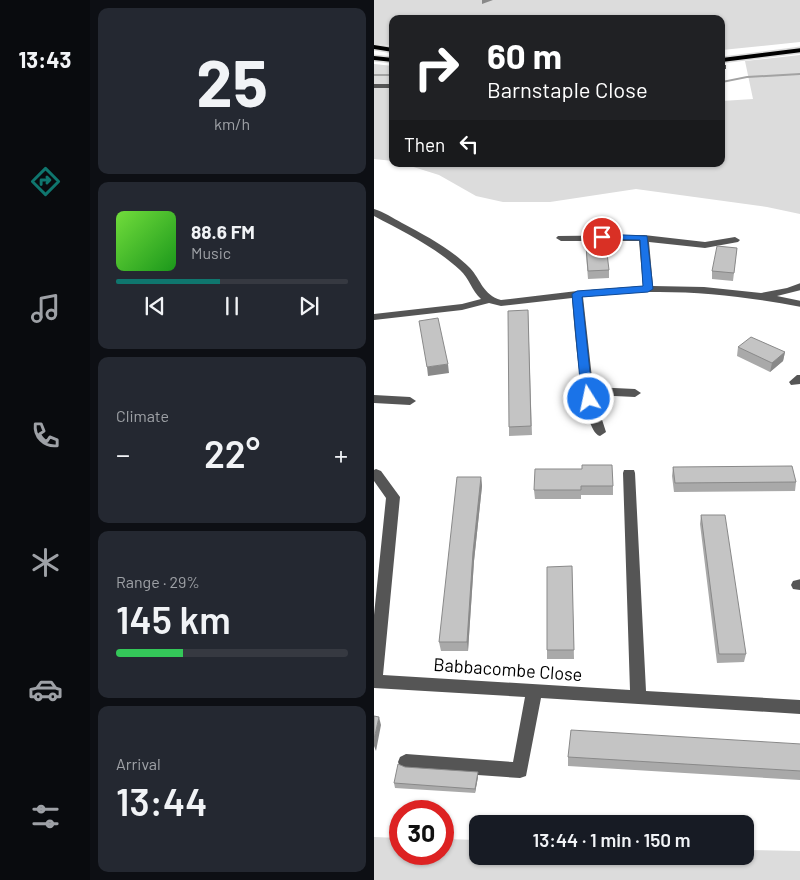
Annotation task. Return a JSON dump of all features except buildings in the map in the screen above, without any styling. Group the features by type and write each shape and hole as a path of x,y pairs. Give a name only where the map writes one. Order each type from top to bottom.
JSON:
{"main road":[{"path":"374,47 389,49"},
{"path":"725,55 800,50"},
{"path":"725,64 780,52"},
{"path":"374,58 389,60"}],"street":[{"path":"374,86 389,86"},
{"path":"374,212 450,255 467,271 480,292 489,300"},
{"path":"561,238 644,238 705,245 734,240"},
{"path":"644,238 648,289"},
{"path":"760,296 790,291 800,286"},
{"path":"374,317 462,307 489,300 502,303 577,294 648,289 704,290 760,296 800,304"},
{"path":"577,294 587,391 600,432"},
{"path":"587,391 635,393"},
{"path":"374,399 410,401"},
{"path":"629,473 638,698"},
{"name":"Babbacombe Close","path":"376,474 393,497 374,682 800,707"},
{"path":"406,762 520,770 534,691"}],"shaded area":[{"path":"374,0 800,0 800,42 725,50 725,15 389,15 389,46 374,44"},
{"path":"800,55 800,214 767,207 636,189 550,202 503,202 476,196 439,175 414,167 725,167 725,101 753,99 745,61"},
{"path":"374,64 389,66 389,161 374,159"},
{"path":"374,837 389,838 389,865 454,865 454,839 469,840 469,865 754,865 754,850 800,851 800,880 374,880"}],"waterway":[{"path":"725,81 747,77 801,74"},
{"path":"374,75 389,75"}],"route":[{"path":"589,399 577,294 648,289 644,238 602,237"}]}
